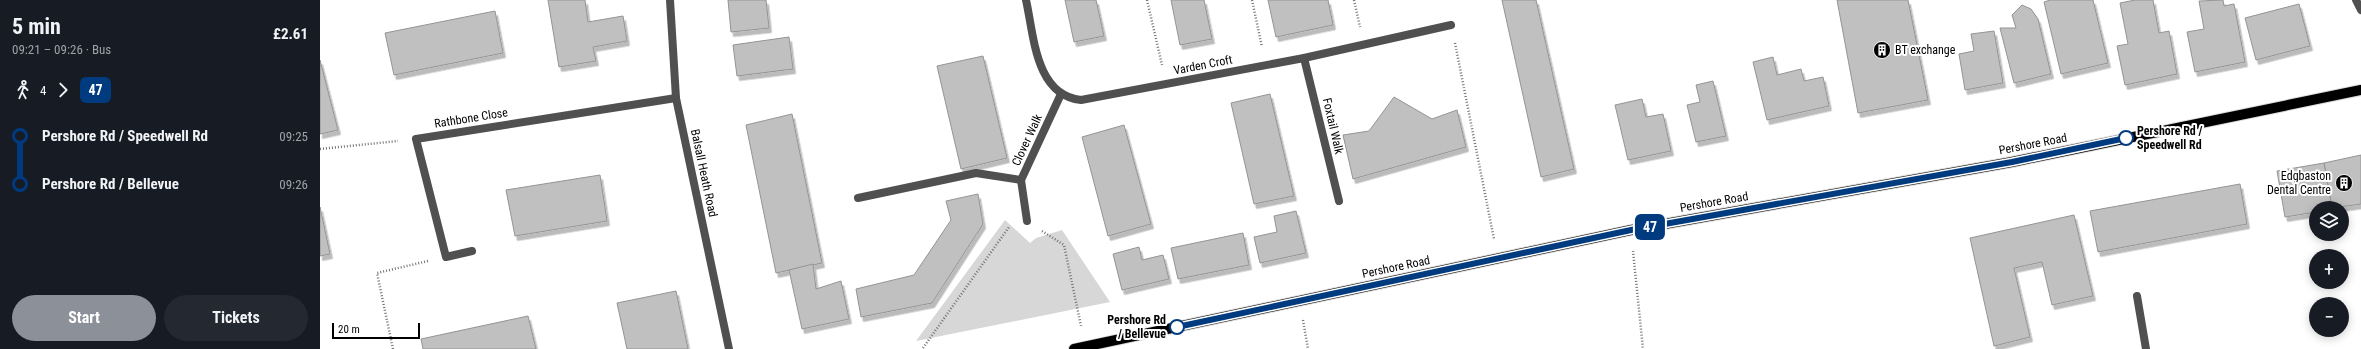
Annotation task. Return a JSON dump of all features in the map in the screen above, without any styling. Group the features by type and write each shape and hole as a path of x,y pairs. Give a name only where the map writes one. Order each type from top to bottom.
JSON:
{"main road":[{"name":"Pershore Road","path":"1074,349 1631,230 2012,162 2361,90"}],"street":[{"name":"Balsall Heath Road","path":"670,0 676,98 729,349"},
{"path":"1026,0 1040,66 1051,85 1061,94"},
{"path":"2356,0 2361,10"},
{"name":"Varden Croft","path":"1061,94 1070,99 1092,99 1304,58 1451,25"},
{"name":"Foxtail Walk","path":"1304,58 1339,201"},
{"name":"Clover Walk","path":"1027,221 1021,180 1061,94"},
{"name":"Rathbone Close","path":"416,139 676,98"},
{"path":"416,139 446,257 472,251"},
{"path":"858,198 976,173 1021,180"},
{"path":"2137,296 2146,349"}],"path":[{"path":"1147,0 1166,85"},
{"path":"1252,0 1266,65"},
{"path":"1354,0 1364,45"},
{"path":"1451,25 1498,259"},
{"path":"320,149 416,139"},
{"path":"922,348 1009,227 1027,221 1064,245 1085,346"},
{"path":"1631,230 1643,349"},
{"path":"393,349 377,273 446,257"},
{"path":"1299,301 1308,349"}],"shaded area":[{"path":"1005,220 1030,243 1036,238 1062,230 1110,302 916,341"}],"building":[{"path":"548,0 585,0 588,22 623,16 627,41 593,47 596,61 559,67"},
{"path":"728,0 766,0 769,28 731,32"},
{"path":"1065,0 1096,0 1104,36 1074,42"},
{"path":"1171,0 1204,0 1212,39 1180,45"},
{"path":"1268,0 1328,0 1333,25 1276,37"},
{"path":"1502,0 1536,0 1574,169 1541,177"},
{"name":"BT exchange","path":"1837,0 1908,0 1928,100 1858,113"},
{"path":"2050,0 2093,0 2108,63 2061,74 2044,2"},
{"path":"2135,0 2153,0 2159,33 2169,31 2177,74 2125,85 2117,46 2128,44 2120,3"},
{"path":"2223,0 2224,6 2234,4 2245,62 2195,72 2187,32 2204,29 2199,1"},
{"path":"2299,4 2310,46 2256,60 2245,18"},
{"path":"2022,5 2031,9 2038,19 2051,74 2014,83 2000,28 2016,28 2012,15"},
{"path":"495,11 503,53 394,75 385,33"},
{"path":"1994,31 2003,83 1965,90 1959,54 1974,51 1971,34"},
{"path":"789,37 793,69 737,76 733,45"},
{"path":"983,56 1007,158 961,169 937,66"},
{"path":"1773,57 1777,75 1801,69 1804,81 1823,77 1829,106 1767,120 1753,62"},
{"path":"320,60 338,130 320,134"},
{"path":"1713,81 1726,136 1696,142 1687,105 1700,102 1696,85"},
{"path":"1270,94 1294,196 1254,204 1231,103"},
{"path":"1394,97 1432,119 1457,110 1466,147 1353,179 1343,135 1369,131"},
{"path":"1642,99 1646,117 1663,114 1671,151 1628,160 1615,105"},
{"path":"792,114 822,263 776,273 746,125"},
{"path":"1124,125 1151,224 1108,236 1082,137"},
{"name":"Edgbaston Dental Centre","path":"2361,155 2361,204 2349,206 2349,201 2331,201 2324,163"},
{"path":"2324,163 2331,201 2309,201 2309,213 2285,217 2277,171"},
{"path":"600,175 607,221 515,236 506,190"},
{"path":"2240,184 2247,224 2098,252 2090,211"},
{"path":"978,194 983,224 932,303 861,317 856,289 914,275 951,220 946,201"},
{"path":"320,207 330,254 320,256"},
{"path":"1296,211 1306,253 1260,263 1254,237 1277,232 1274,216"},
{"path":"2074,215 2093,296 2052,305 2042,262 2014,268 2030,337 1994,346 1970,238"},
{"path":"1243,233 1249,265 1178,279 1171,248"},
{"path":"1139,247 1142,260 1163,255 1169,279 1122,290 1113,254"},
{"path":"813,264 816,289 841,281 849,319 802,329 789,270"},
{"path":"676,291 688,349 627,349 617,303"},
{"path":"528,316 536,349 423,349 421,339"}],"bus line":[{"name":"47","path":"1177,327 1631,230 2012,162 2126,138"}],"place":[{"name":"BT exchange","path":"1882,50"},
{"name":"Pershore Rd / Speedwell Rd","path":"2126,138"},
{"name":"Edgbaston Dental Centre","path":"2344,183"},
{"name":"Pershore Rd / Bellevue","path":"1177,327"}]}
